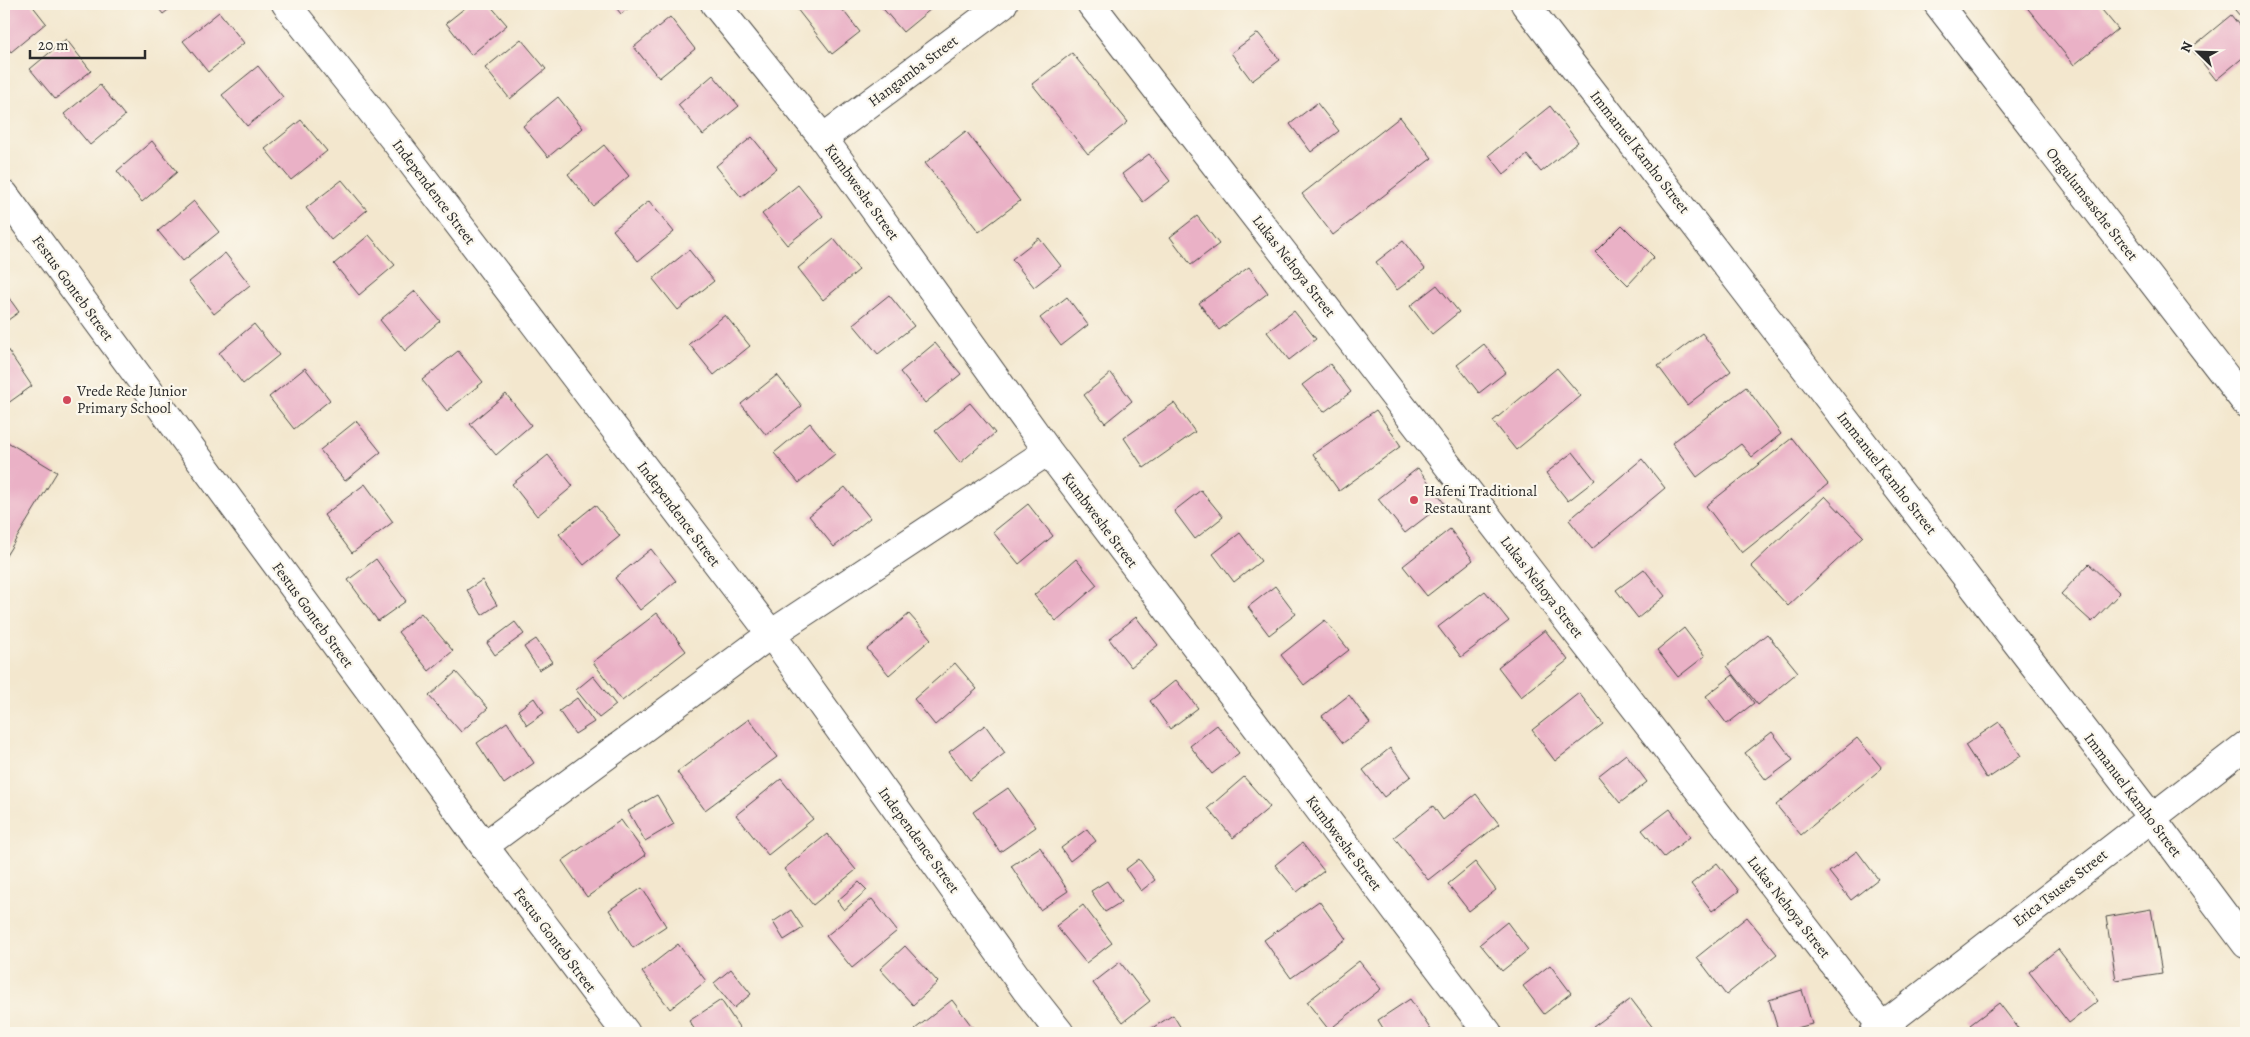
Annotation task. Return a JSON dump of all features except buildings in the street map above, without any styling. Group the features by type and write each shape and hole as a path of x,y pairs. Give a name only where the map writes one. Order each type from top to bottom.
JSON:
{"street":[{"name":"Independence Street","path":"286,4 396,142 771,634 1026,990 1060,1033"},
{"name":"Kumbweshe Street","path":"715,4 823,138 1048,451 1488,1033"},
{"name":"Hangamba Street","path":"823,138 1002,4"},
{"name":"Lukas Nehoya Street","path":"1091,4 1878,1030"},
{"name":"Immanuel Kamho Street","path":"1525,4 2151,817 2246,944"},
{"name":"Ongulumsasche Street","path":"1938,4 2246,403"},
{"name":"Festus Gonteb Street","path":"4,194 484,846 626,1033"},
{"path":"484,846 771,634 1048,451"},
{"name":"Erica Tsuses Street","path":"1878,1030 2246,745"}],"place":[{"name":"Vrede Rede Junior Primary School","path":"67,400"},
{"name":"Hafeni Traditional Restaurant","path":"1414,500"}]}
